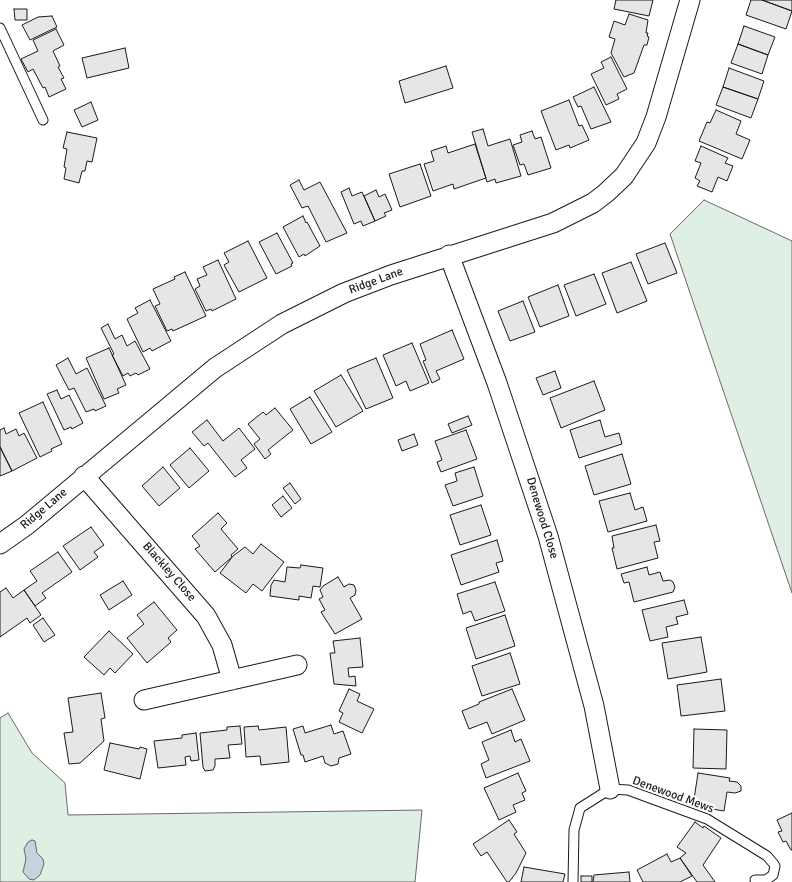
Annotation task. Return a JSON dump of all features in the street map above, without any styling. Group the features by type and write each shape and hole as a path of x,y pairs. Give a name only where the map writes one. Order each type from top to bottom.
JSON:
{"street":[{"name":"Ridge Lane","path":"0,544 27,525 214,368 275,329 344,293 448,255 553,223 593,203 616,184 635,161 646,143 656,117 690,0"},
{"name":"Denewood Close","path":"448,255 497,383 548,536 594,706 610,789"},
{"name":"Blackley Close","path":"84,476 206,616 222,644 232,680"},
{"path":"144,700 297,665"}],"lane":[{"path":"0,28 43,120"},
{"path":"573,882 574,830 580,808 610,789"},
{"name":"Denewood Mews","path":"610,789 628,790 707,818 766,856 773,863 775,866 773,875 766,880 756,880"}],"green space":[{"path":"704,200 792,241 792,593 670,234"},
{"path":"8,713 32,753 65,783 68,815 422,810 415,882 0,882 0,718"}],"shaded area":[{"path":"35,841 37,853 43,859 44,864 40,875 34,880 29,879 23,872 26,859 24,849 28,842"}],"building":[{"path":"616,0 653,0 649,16 614,9"},
{"path":"751,0 762,0 792,11 786,29 746,15"},
{"path":"762,0 792,0 792,11"},
{"path":"14,9 27,9 27,20 15,20"},
{"path":"629,14 648,20 646,33 648,33 647,36 649,37 647,45 644,45 634,73 624,77 611,53 615,39 609,37 614,21 625,25"},
{"path":"52,16 57,27 30,40 22,25 38,17"},
{"path":"744,26 775,37 768,55 738,44"},
{"path":"56,29 64,45 53,51 60,66 58,67 64,78 61,79 66,89 49,97 33,69 28,72 21,59 38,51 33,40"},
{"path":"738,44 768,55 762,74 731,63"},
{"path":"125,48 129,68 87,78 82,58"},
{"path":"611,57 627,89 617,94 619,99 606,105 591,74 604,68 601,62"},
{"path":"446,66 453,88 405,103 399,81"},
{"path":"729,68 764,81 758,99 723,87"},
{"path":"594,87 611,122 591,129 581,106 578,107 573,97"},
{"path":"723,87 758,99 751,118 716,105"},
{"path":"569,100 579,126 582,125 589,140 570,148 569,145 556,150 541,111"},
{"path":"91,102 98,120 82,127 74,110"},
{"path":"716,110 741,121 736,134 750,140 742,159 699,141 707,122 710,123"},
{"path":"483,129 488,146 510,139 521,176 496,183 495,179 487,182 472,132"},
{"path":"532,131 535,139 541,137 551,168 528,175 524,164 520,165 513,145 522,142 520,135"},
{"path":"67,132 97,138 92,162 87,161 85,171 82,171 79,183 64,179 67,149 63,148"},
{"path":"475,144 486,178 454,189 453,184 433,191 424,164 434,161 431,151 446,146 448,153"},
{"path":"701,146 728,158 725,163 733,166 727,181 718,177 712,192 697,186 700,181 695,178 701,163 695,161"},
{"path":"420,164 431,196 400,207 389,174"},
{"path":"299,180 304,190 320,182 347,233 326,242 308,206 302,208 290,185"},
{"path":"349,188 352,196 362,192 375,221 363,226 361,221 354,224 341,192"},
{"path":"376,190 379,197 385,194 392,210 384,213 386,216 375,221 364,196"},
{"path":"303,216 320,246 305,256 304,254 299,257 283,227"},
{"path":"277,233 293,263 291,264 292,266 276,274 259,242"},
{"path":"248,241 267,278 239,292 224,265 229,262 224,253"},
{"path":"665,243 677,273 648,284 636,254"},
{"path":"218,260 236,299 212,311 211,309 206,311 195,289 200,286 197,279 207,275 203,267"},
{"path":"631,262 647,301 617,313 602,273"},
{"path":"185,272 206,316 173,331 172,329 167,331 155,306 160,304 153,289"},
{"path":"594,274 606,304 576,316 564,285"},
{"path":"558,285 569,316 540,327 528,297"},
{"path":"150,300 171,341 152,351 150,348 143,352 127,319 138,313 135,308"},
{"path":"523,301 535,332 510,341 498,311"},
{"path":"108,324 115,339 122,335 127,346 135,341 150,369 138,375 136,373 130,376 128,373 123,376 101,328"},
{"path":"452,330 464,359 436,371 440,379 432,383 423,361 426,360 420,344"},
{"path":"412,343 429,383 410,391 406,381 396,386 383,355"},
{"path":"109,348 126,385 117,389 119,393 104,399 86,358"},
{"path":"68,358 76,374 87,368 106,406 95,411 94,409 86,412 74,388 69,390 56,365"},
{"path":"376,358 393,398 366,409 347,370"},
{"path":"555,371 561,388 543,395 536,378"},
{"path":"341,375 363,411 336,427 314,391"},
{"path":"594,381 605,410 561,428 550,398"},
{"path":"57,390 61,399 69,395 83,423 72,429 71,427 64,430 47,394"},
{"path":"310,397 332,432 311,444 290,409"},
{"path":"43,402 62,444 40,457 19,413"},
{"path":"275,408 293,430 268,450 271,454 265,459 254,444 260,439 248,424 263,412 266,415"},
{"path":"468,416 472,425 452,433 448,424"},
{"path":"207,420 223,441 239,428 255,449 241,460 247,468 235,477 208,443 204,446 192,432"},
{"path":"600,420 605,437 619,433 622,444 579,458 570,430"},
{"path":"4,428 6,434 16,429 19,436 24,433 37,458 12,471 0,447 0,430"},
{"path":"466,430 477,459 441,472 437,462 442,460 435,441"},
{"path":"414,434 418,445 402,451 398,440"},
{"path":"0,447 12,471 0,476"},
{"path":"190,448 209,471 189,488 170,465"},
{"path":"622,454 631,484 594,495 585,466"},
{"path":"163,467 180,488 159,506 142,486"},
{"path":"474,467 483,496 453,506 445,485 457,481 455,473"},
{"path":"290,483 301,499 295,504 283,488"},
{"path":"630,493 635,510 643,507 647,521 608,532 599,501"},
{"path":"283,496 292,508 281,517 272,505"},
{"path":"481,505 491,535 460,545 450,515"},
{"path":"218,513 227,523 221,529 238,549 215,572 195,549 200,546 192,536"},
{"path":"656,525 660,541 654,542 658,558 617,569 612,548 614,548 612,536"},
{"path":"91,527 104,545 94,552 98,557 80,570 63,546"},
{"path":"497,540 503,561 496,563 499,572 461,585 451,555"},
{"path":"261,544 284,562 262,591 253,584 246,593 220,573 233,556 245,547 253,554"},
{"path":"58,552 72,572 42,593 46,598 35,606 24,590 37,581 30,571"},
{"path":"301,565 323,568 320,587 313,586 311,598 299,596 299,600 270,596 271,585 274,580 285,582 287,567 300,568"},
{"path":"647,567 649,575 660,572 663,581 670,580 675,587 673,592 634,602 629,582 624,583 621,574"},
{"path":"338,577 344,587 349,584 354,585 355,595 350,598 362,619 335,634 321,612 325,610 319,599 323,597 320,590 323,586"},
{"path":"123,581 132,595 109,610 100,595"},
{"path":"495,582 505,611 475,621 471,611 463,614 457,594"},
{"path":"6,588 13,598 24,590 41,615 30,623 27,618 0,637 0,592"},
{"path":"684,600 688,614 676,617 678,624 666,627 668,637 650,641 642,610"},
{"path":"154,602 177,630 168,638 171,642 147,663 127,638 144,624 137,615"},
{"path":"505,615 515,646 476,659 466,628"},
{"path":"43,618 55,635 44,642 33,625"},
{"path":"109,631 133,654 115,673 110,668 104,675 84,657"},
{"path":"701,637 707,672 668,679 662,643"},
{"path":"360,638 363,667 348,668 349,677 355,676 356,686 334,684 330,653 335,653 333,641"},
{"path":"510,653 520,684 482,696 472,666"},
{"path":"721,679 725,711 681,716 677,685"},
{"path":"349,689 360,694 357,701 374,709 362,733 339,722 343,713 339,711"},
{"path":"512,689 525,720 492,734 487,722 469,729 462,711"},
{"path":"101,693 105,718 101,719 104,741 80,763 69,764 64,733 73,732 68,698"},
{"path":"331,725 334,734 343,731 351,754 339,758 338,764 331,766 325,763 323,756 305,762 293,729 303,726 305,733"},
{"path":"240,726 242,744 228,745 230,758 215,759 213,770 205,771 200,733 227,730 227,727"},
{"path":"258,726 259,730 286,727 289,762 261,765 260,756 246,757 244,727"},
{"path":"694,729 727,730 726,769 693,768"},
{"path":"511,730 515,742 521,739 530,761 486,778 481,764 489,760 482,742"},
{"path":"196,733 199,760 191,761 190,756 185,757 186,765 158,768 154,741 182,738 182,735"},
{"path":"110,743 147,749 140,779 104,770"},
{"path":"518,773 526,791 522,793 525,800 513,805 516,812 499,820 484,788"},
{"path":"698,773 730,778 729,781 737,782 741,786 741,791 735,793 727,792 724,811 693,806"},
{"path":"792,813 791,850 786,841 783,842 778,832 782,831 777,820"},
{"path":"509,820 517,832 514,834 526,853 516,873 507,882 487,852 481,856 473,844"},
{"path":"695,822 721,838 703,865 715,882 697,882 680,858 686,853 677,847"},
{"path":"667,854 671,862 680,858 692,876 680,882 643,882 637,870"},
{"path":"524,867 565,874 563,882 521,882"},
{"path":"629,872 630,882 593,882 594,875"},
{"path":"581,876 592,876 592,882 581,882"}]}
